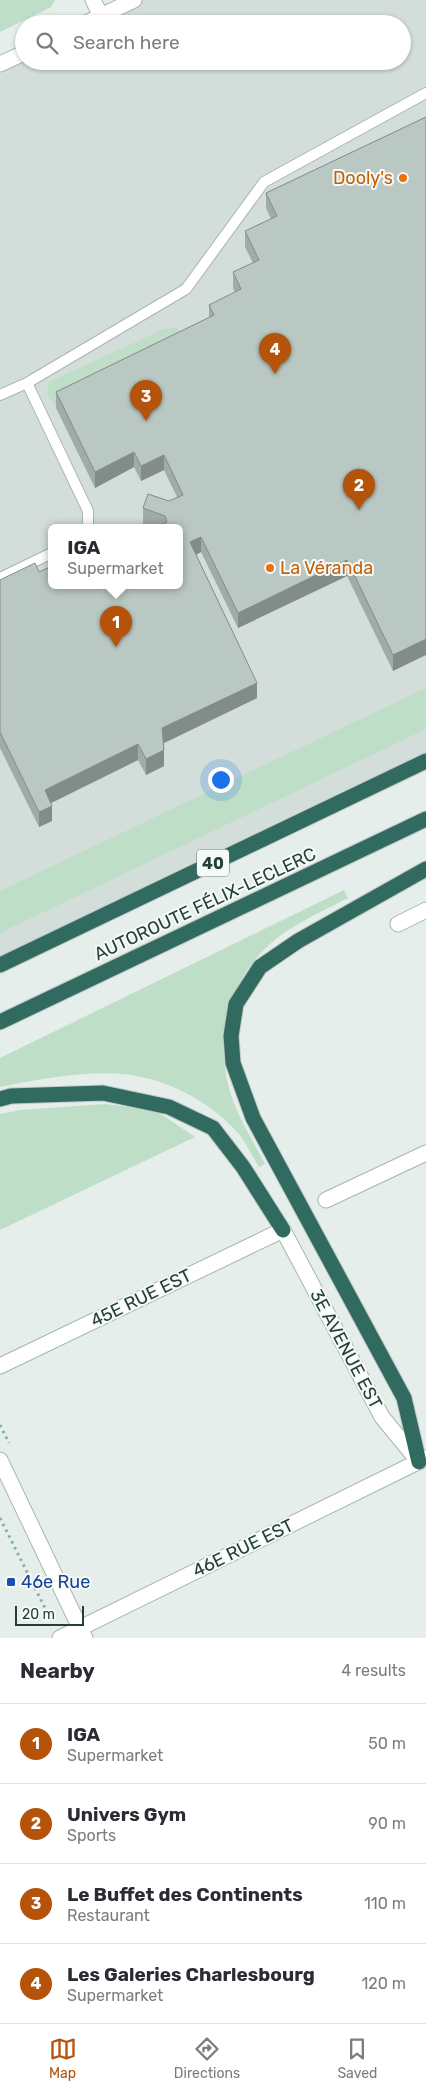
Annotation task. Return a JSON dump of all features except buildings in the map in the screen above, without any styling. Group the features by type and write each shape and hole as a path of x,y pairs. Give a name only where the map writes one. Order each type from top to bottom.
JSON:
{"highway":[{"name":"AUTOROUTE FÉLIX-LECLERC","path":"0,965 426,761"},
{"name":"AUTOROUTE FÉLIX-LECLERC","path":"0,1022 426,819"},
{"path":"422,1460 404,1398 254,1118 234,1063 232,1036 236,1004 260,968 298,941 426,869"},
{"path":"0,1099 11,1096 103,1093 169,1107 213,1128 243,1167 283,1230"}],"street":[{"path":"93,0 100,15"},
{"path":"103,15 134,0"},
{"path":"0,64 15,57"},
{"path":"398,924 426,910"},
{"path":"326,1200 426,1153"},
{"name":"3E AVENUE EST","path":"283,1230 382,1417 422,1460"},
{"name":"45E RUE EST","path":"0,1366 283,1230"},
{"path":"0,1460 83,1633"},
{"name":"46E RUE EST","path":"60,1638 83,1633 422,1460"}],"lane":[{"path":"0,395 27,383 186,289 264,182 426,93"},
{"path":"27,383 88,511 88,524"},
{"path":"0,578 48,555"}],"path":[{"path":"0,1518 60,1638"}],"shaded area":[{"path":"134,0 426,0 426,761 0,965 0,64 15,62 15,70 411,70 411,15 103,15"}],"green space":[{"path":"0,0 55,0 51,7 35,15 15,15 15,25 0,32"},
{"path":"175,328 194,341 56,408 47,392 49,382 164,329"},
{"path":"426,688 426,729 0,933 0,891"},
{"path":"344,890 348,898 299,923 267,946 242,979 233,998 227,1018 224,1038 224,1059 227,1080 243,1123 265,1164 259,1167 239,1134 229,1123 206,1105 179,1090 151,1079 105,1073 50,1078 0,1087 0,1058"},
{"path":"105,1104 155,1110 195,1137 0,1230 0,1114 20,1110"}],"place":[{"name":"Dooly's","path":"403,178"},
{"name":"Les Galeries Charlesbourg","path":"275,374"},
{"name":"Le Buffet des Continents","path":"146,421"},
{"name":"Univers Gym","path":"359,510"},
{"name":"La Véranda","path":"270,568"},
{"name":"IGA","path":"116,647"},
{"name":"46e Rue","path":"11,1582"}]}
